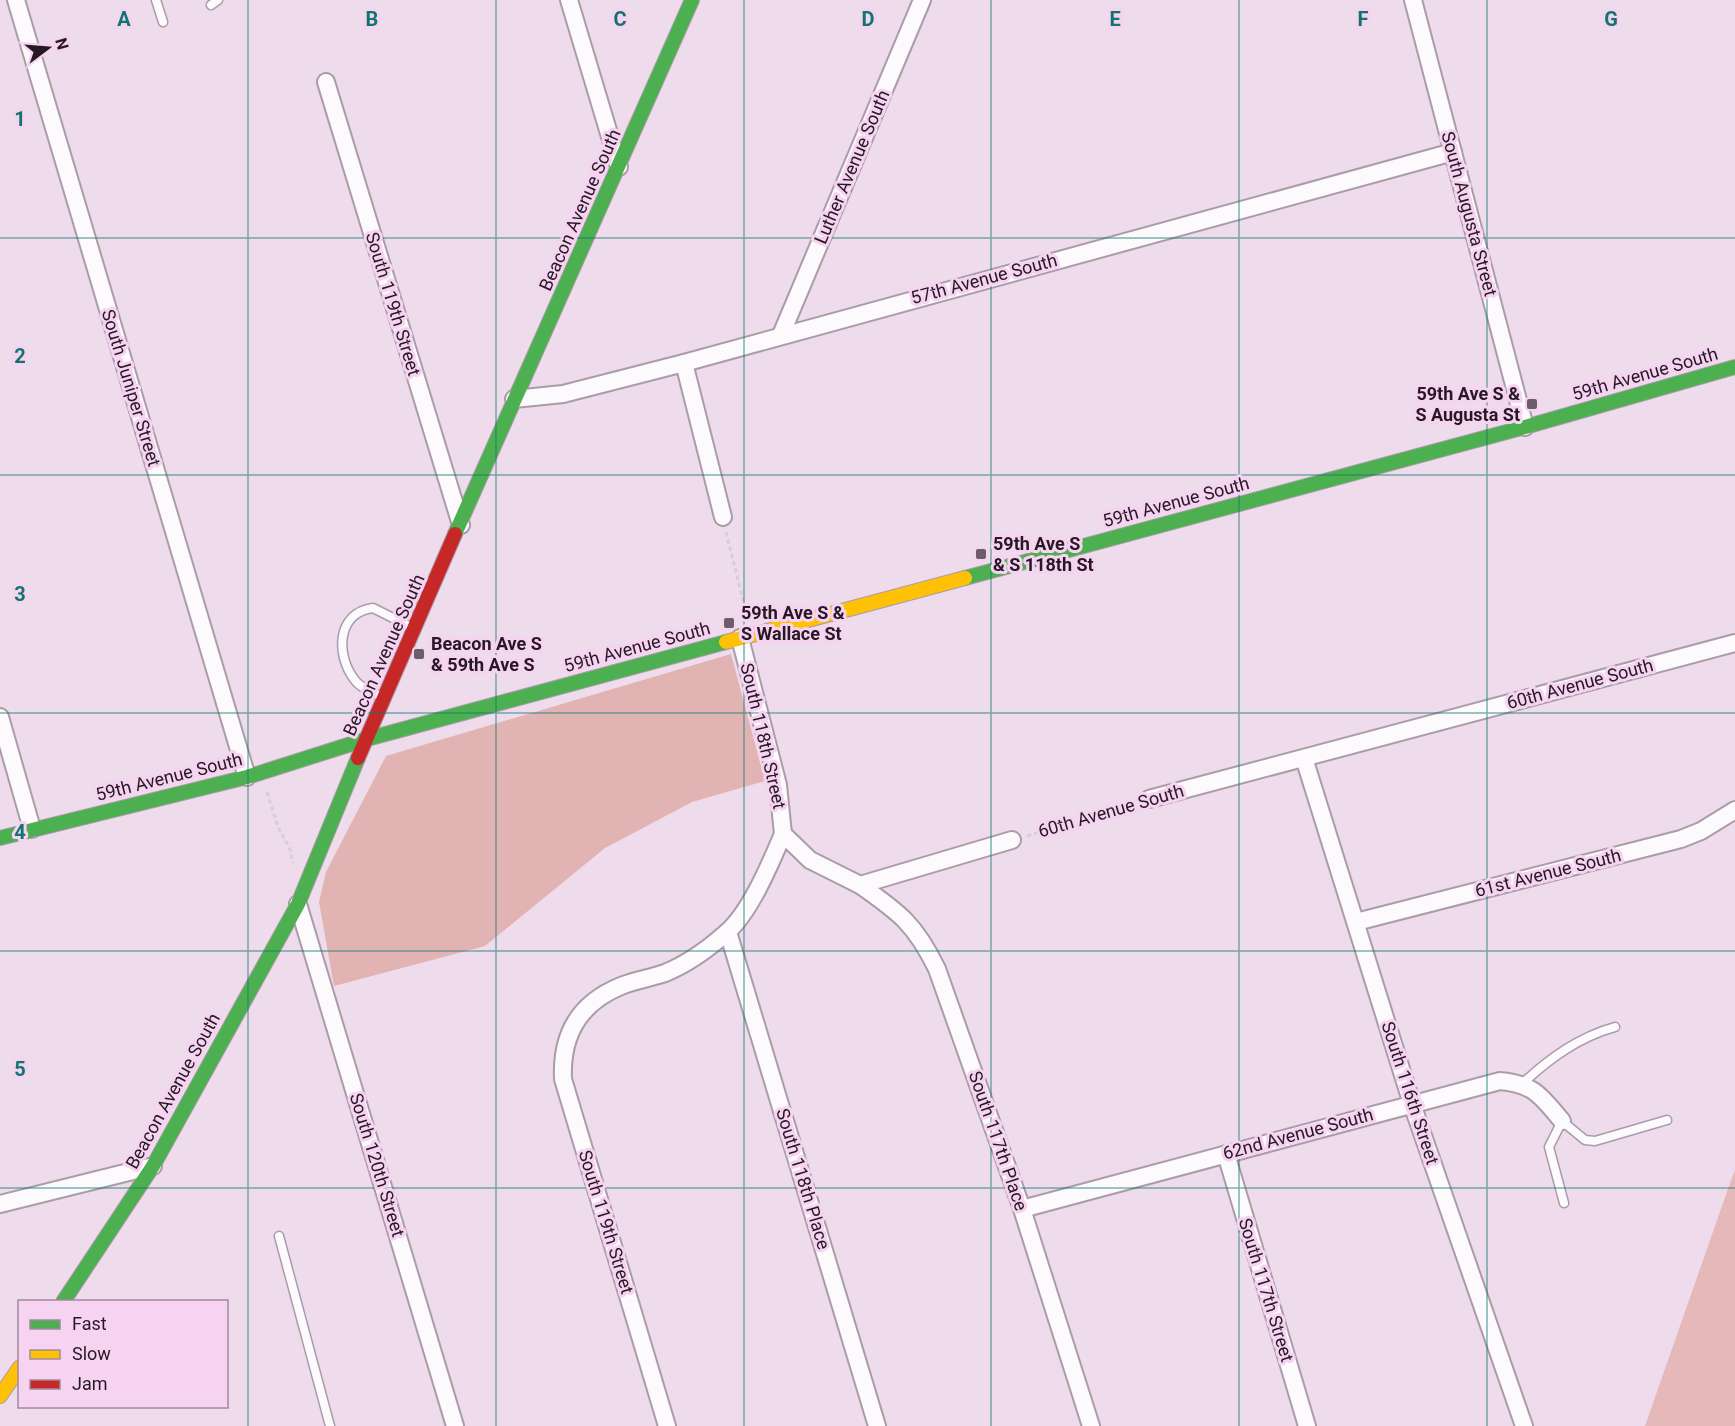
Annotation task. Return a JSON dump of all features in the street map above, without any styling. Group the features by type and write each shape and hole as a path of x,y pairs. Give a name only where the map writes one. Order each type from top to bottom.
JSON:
{"street":[{"name":"South Juniper Street","path":"16,0 255,774"},
{"path":"569,0 619,167"},
{"name":"Beacon Avenue South","path":"64,1300 153,1166 298,904 383,698 692,0"},
{"name":"Luther Avenue South","path":"781,335 922,0"},
{"name":"South Augusta Street","path":"1413,0 1525,427"},
{"name":"South 119th Street","path":"326,82 461,525"},
{"name":"57th Avenue South","path":"514,399 563,394 684,363 1453,152"},
{"path":"684,363 723,517"},
{"name":"59th Avenue South","path":"0,838 255,774 367,739 1525,427 1735,367"},
{"name":"South 118th Street","path":"746,637 778,784 783,834"},
{"name":"60th Avenue South","path":"1149,799 1735,643"},
{"path":"0,717 32,829"},
{"name":"South 116th Street","path":"1304,758 1412,1104 1524,1426"},
{"name":"61st Avenue South","path":"1356,922 1681,838 1701,831 1735,810"},
{"path":"728,932 766,873 783,834 810,860 860,885 1012,840"},
{"name":"South 117th Place","path":"860,885 898,912 923,939 937,969 1022,1209 1091,1426"},
{"name":"South 120th Street","path":"298,904 455,1426"},
{"name":"South 119th Street","path":"666,1426 563,1079 562,1056 566,1039 577,1020 594,1000 621,986 663,974 684,964 728,932"},
{"name":"South 118th Place","path":"728,932 877,1426"},
{"name":"62nd Avenue South","path":"1022,1209 1500,1081 1523,1083"},
{"path":"1523,1083 1541,1095 1562,1121"},
{"name":"South 117th Street","path":"1226,1154 1306,1426"},
{"path":"0,1204 153,1166"},
{"path":"0,1396 18,1370"}],"lane":[{"path":"156,0 163,22"},
{"path":"383,698 355,681 341,653 342,634 348,623 359,613 373,608 415,628"},
{"path":"1523,1083 1547,1060 1593,1033 1615,1027"},
{"path":"1564,1203 1549,1147 1562,1121 1585,1140 1595,1140 1667,1120"},
{"path":"279,1236 330,1426"}],"path":[{"path":"723,517 746,637"},
{"path":"255,774 278,827 291,849 292,860 304,888"},
{"name":"60th Avenue South","path":"1012,840 1149,799"}],"shaded area":[{"path":"731,654 765,781 692,802 605,848 485,946 334,986 319,902 326,872 386,756"},
{"path":"1735,1170 1735,1426 1645,1426 1729,1186"}],"traffic: fast":[{"path":"455,534 692,0"},
{"path":"965,578 1525,427 1735,367"},
{"path":"0,838 247,777 367,739 726,642"},
{"path":"64,1300 153,1166 298,904 358,758"}],"traffic: slow":[{"path":"726,642 965,578"},
{"path":"0,1396 18,1370"}],"traffic: jam":[{"path":"358,758 455,534"}],"place":[{"name":"59th Ave S & S Augusta St","path":"1532,404"},
{"name":"59th Ave S & S 118th St","path":"981,554"},
{"name":"59th Ave S & S Wallace St","path":"729,623"},
{"name":"Beacon Ave S & 59th Ave S","path":"419,654"}]}
